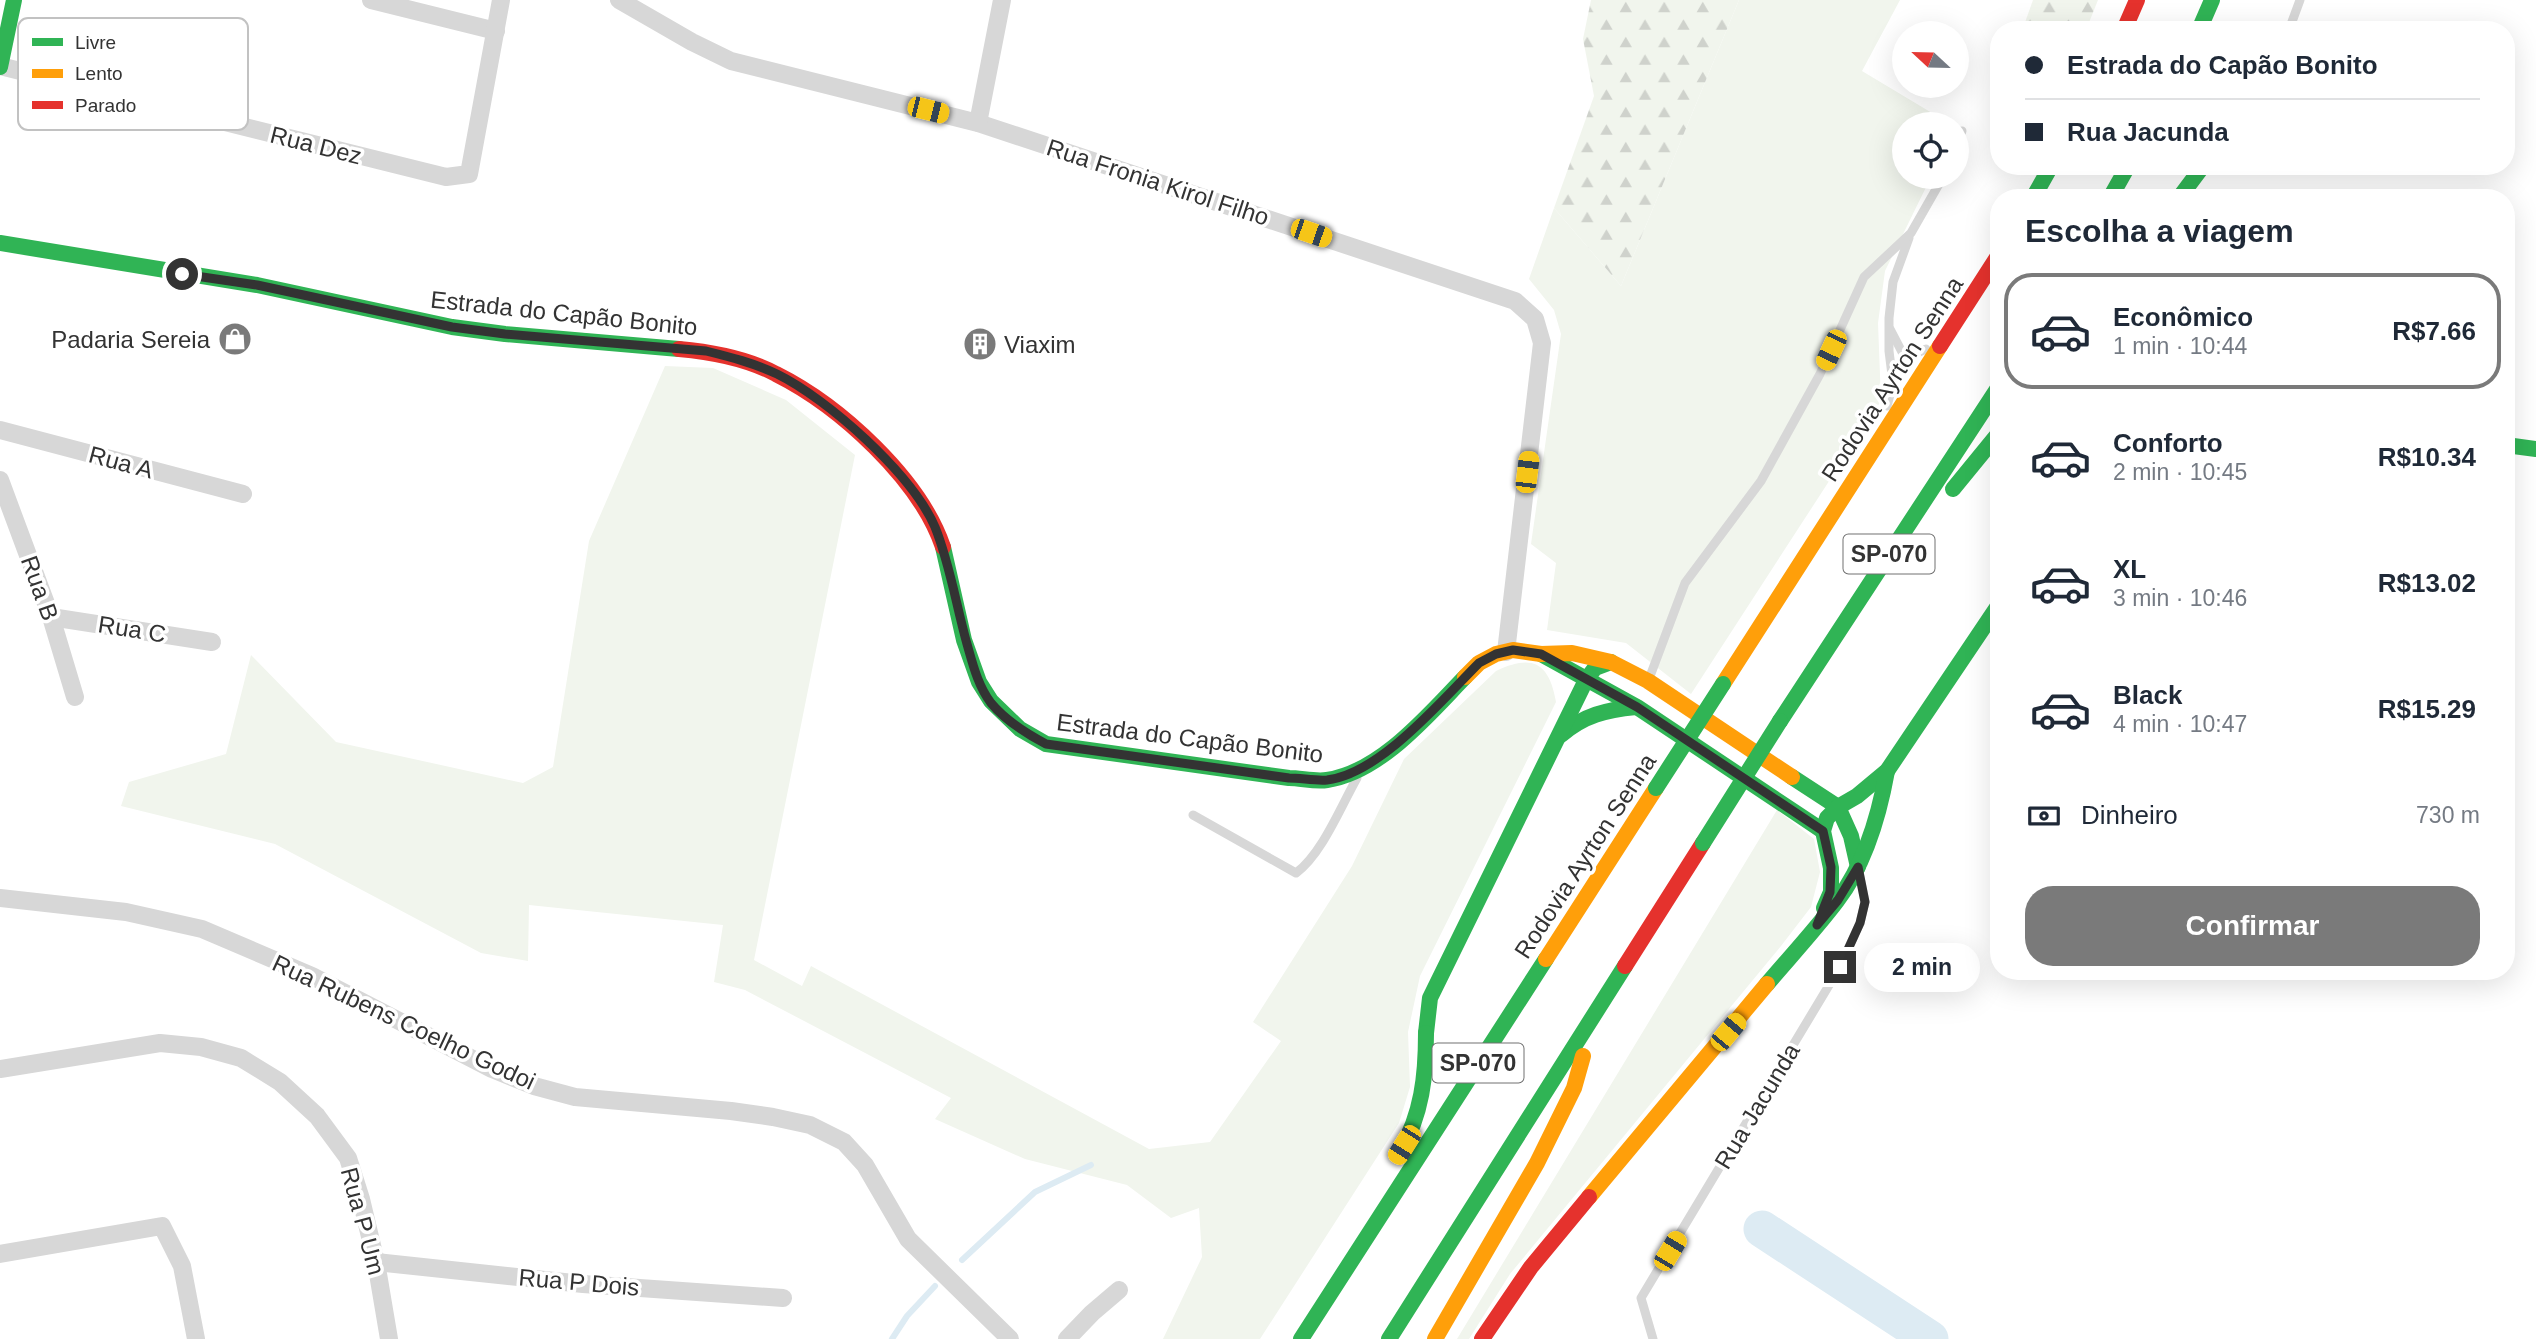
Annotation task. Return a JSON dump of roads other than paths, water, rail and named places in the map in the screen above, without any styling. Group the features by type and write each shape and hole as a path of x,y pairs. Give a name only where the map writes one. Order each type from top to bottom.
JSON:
{"main road":[{"path":"0,67 14,0"},
{"path":"2128,21 2137,0"},
{"path":"2203,21 2212,0"},
{"name":"Estrada do Capão Bonito","path":"0,243 72,257 257,285 452,327 706,351 776,374 811,394 867,441 922,503 934,524 945,553 976,675 990,701 1006,719 1046,744 1289,778 1328,780 1363,767 1390,751 1479,663 1506,652 1572,653 1611,662 1648,681 1838,807"},
{"name":"Rodovia Ayrton Senna","path":"1301,1339 1990,268"},
{"name":"SP-070","path":"1389,1339 1594,1019 1780,721 1990,400"},
{"path":"1895,546 1949,493 1990,444"},
{"path":"2515,446 2536,449"},
{"path":"1817,925 1830,892 1831,867 1823,831 1827,818 1887,772 1990,618"},
{"name":"Estrada do Capão Bonito","path":"1541,654 1637,707 1823,831"},
{"path":"1390,1168 1420,1111 1426,1081 1426,1032 1430,998 1586,680 1595,668 1611,662"},
{"path":"1558,738 1578,719 1601,709 1637,707"},
{"path":"1482,1339 1531,1267 1838,900 1858,867 1881,808 1887,772"},
{"path":"1838,807 1850,830 1858,867"},
{"path":"1434,1339 1538,1163 1574,1088 1594,1019"},
{"path":"1426,1032 1435,1049 1452,1059 1473,1058 1488,1048"},
{"path":"1283,1339 1311,1293"}],"street":[{"path":"371,0 496,31 501,0"},
{"name":"Rua Fronia Kirol Filho","path":"619,0 731,61 978,123 1515,301 1535,319 1542,343 1506,652"},
{"path":"978,123 1002,0"},
{"name":"Rua Dez","path":"248,128 446,177 469,174 496,31"},
{"name":"Rua Dez","path":"0,67 18,71"},
{"name":"Rua A","path":"0,430 243,494"},
{"name":"Rua B","path":"0,480 51,617 75,697"},
{"name":"Rua C","path":"51,617 212,642"},
{"name":"Rua Rubens Coelho Godoi","path":"0,898 127,912 202,929 312,976 492,1069 534,1086 575,1097 731,1111 810,1125 844,1142 865,1165 908,1239 1010,1339"},
{"name":"Rua P Um","path":"0,1069 160,1043 201,1047 242,1058 280,1082 317,1116 348,1158 376,1262 389,1339"},
{"path":"0,1254 162,1226 182,1266 196,1339"},
{"name":"Rua P Dois","path":"376,1262 583,1284 783,1298"},
{"path":"1067,1339 1119,1290"}],"lane":[{"path":"2292,21 2300,0"},
{"path":"1878,420 1886,408 1893,383 1889,327 1893,282 1911,233 1936,189"},
{"path":"1648,681 1685,583 1761,481 1820,374 1864,277 1911,233"},
{"path":"1889,327 1902,352 1911,356 1924,352 1990,258"},
{"path":"1786,587 1797,548"},
{"path":"1193,815 1296,873 1306,866 1319,846 1363,767"},
{"name":"Rua Jacunda","path":"1653,1339 1642,1298 1840,967 1860,923 1865,902 1858,867"}],"waterway":[{"path":"962,1260 1035,1192 1091,1165"},
{"path":"1762,1229 1930,1339"},
{"path":"892,1339 907,1316 935,1286"}],"place":[{"name":"Padaria Sereia","path":"235,339"},
{"name":"Viaxim","path":"980,344"}]}
